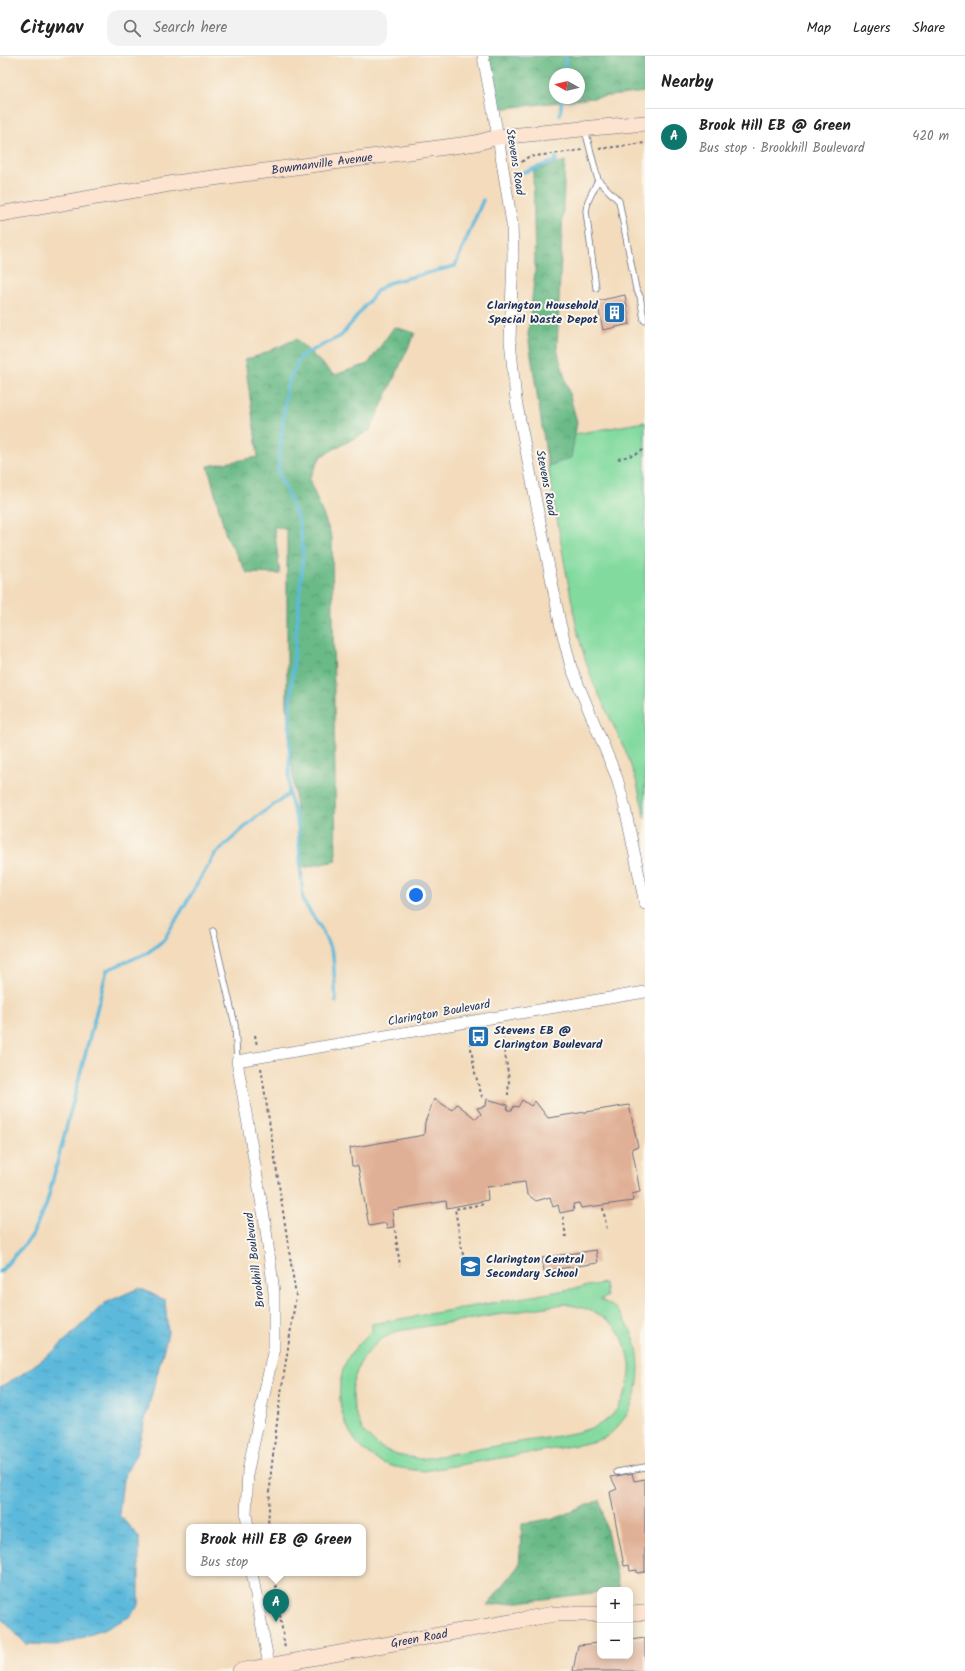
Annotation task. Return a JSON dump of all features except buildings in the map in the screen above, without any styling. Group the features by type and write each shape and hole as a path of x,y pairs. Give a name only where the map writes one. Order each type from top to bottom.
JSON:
{"main road":[{"name":"Bowmanville Avenue","path":"0,214 175,183 476,143 498,137 645,123"},
{"path":"633,1613 645,1613"},
{"name":"Green Road","path":"240,1671 270,1668 287,1662 554,1614 597,1614"}],"street":[{"name":"Stevens Road","path":"483,56 512,224 513,255 510,340 516,400 560,623 571,667 617,778 625,808 645,904"},
{"name":"Clarington Boulevard","path":"237,1061 645,992"},
{"name":"Brookhill Boulevard","path":"237,1061 265,1223 274,1292 274,1348 248,1470 246,1514 248,1524"},
{"path":"253,1576 270,1668"}],"lane":[{"path":"584,130 598,180 619,201 636,289 640,296 644,320"},
{"path":"596,288 586,211 588,201 598,180"},
{"path":"213,931 235,1025 237,1061"},
{"path":"617,1472 645,1467"}],"path":[{"path":"595,149 645,143"},
{"path":"517,166 528,157 580,151"},
{"path":"618,459 636,454 645,449"},
{"path":"499,1016 509,1080 508,1095"},
{"path":"470,1042 475,1073 483,1100"},
{"path":"462,1255 455,1209 485,1204"},
{"path":"603,1208 607,1230"},
{"path":"564,1217 566,1237"},
{"path":"395,1230 400,1266"},
{"path":"274,1576 287,1662"}],"green space":[{"path":"488,56 645,56 645,92 585,99 585,68 549,68 549,103 498,109"},
{"path":"565,161 557,349 577,422 571,458 548,466 528,335 535,271 533,171"},
{"path":"394,327 415,333 370,430 321,456 309,479 332,537 336,861 301,868 287,705 287,530 274,526 280,574 247,573 226,536 208,466 258,457 245,360 296,339 334,375 368,364"},
{"path":"645,422 645,818 637,783 626,752 593,682 578,634 548,466 571,458 575,434"},
{"path":"605,1283 607,1297 600,1299 618,1311 627,1323 633,1335 639,1362 639,1376 636,1390 626,1416 610,1434 599,1440 424,1471 392,1466 374,1458 357,1443 346,1423 340,1401 341,1378 344,1366 360,1342 372,1331 372,1324","holes":["564,1304 592,1311 609,1321 621,1335 629,1358 630,1370 628,1385 622,1400 614,1413 601,1423 579,1432 421,1459 397,1455 378,1446 363,1431 354,1409 352,1385 360,1363 381,1339 398,1331"]},
{"path":"600,1500 619,1587 597,1587 597,1592 487,1606 519,1565 522,1524 559,1517"}],"water":[{"path":"139,1288 165,1300 168,1333 136,1454 123,1479 119,1515 139,1537 139,1605 129,1617 103,1630 61,1645 26,1644 0,1617 0,1387 21,1375 55,1350 105,1303"}],"waterway":[{"path":"565,68 566,56"},
{"path":"560,115 561,104"},
{"path":"518,174 556,161 556,157"},
{"path":"336,1002 333,955 322,930 303,901 298,826 289,794 290,706 303,554 299,522 278,470 287,385 301,356 341,336 377,291 388,283 455,266 483,200"},
{"path":"0,1272 31,1237 46,1206 107,970 147,953 164,940 215,854 255,818 289,794"}],"place":[{"name":"Clarington Household Special Waste Depot","path":"614,312"},
{"name":"Stevens EB @ Clarington Boulevard","path":"478,1037"},
{"name":"Clarington Central Secondary School","path":"470,1266"},
{"name":"Brook Hill EB @ Green","path":"276,1622"}]}
